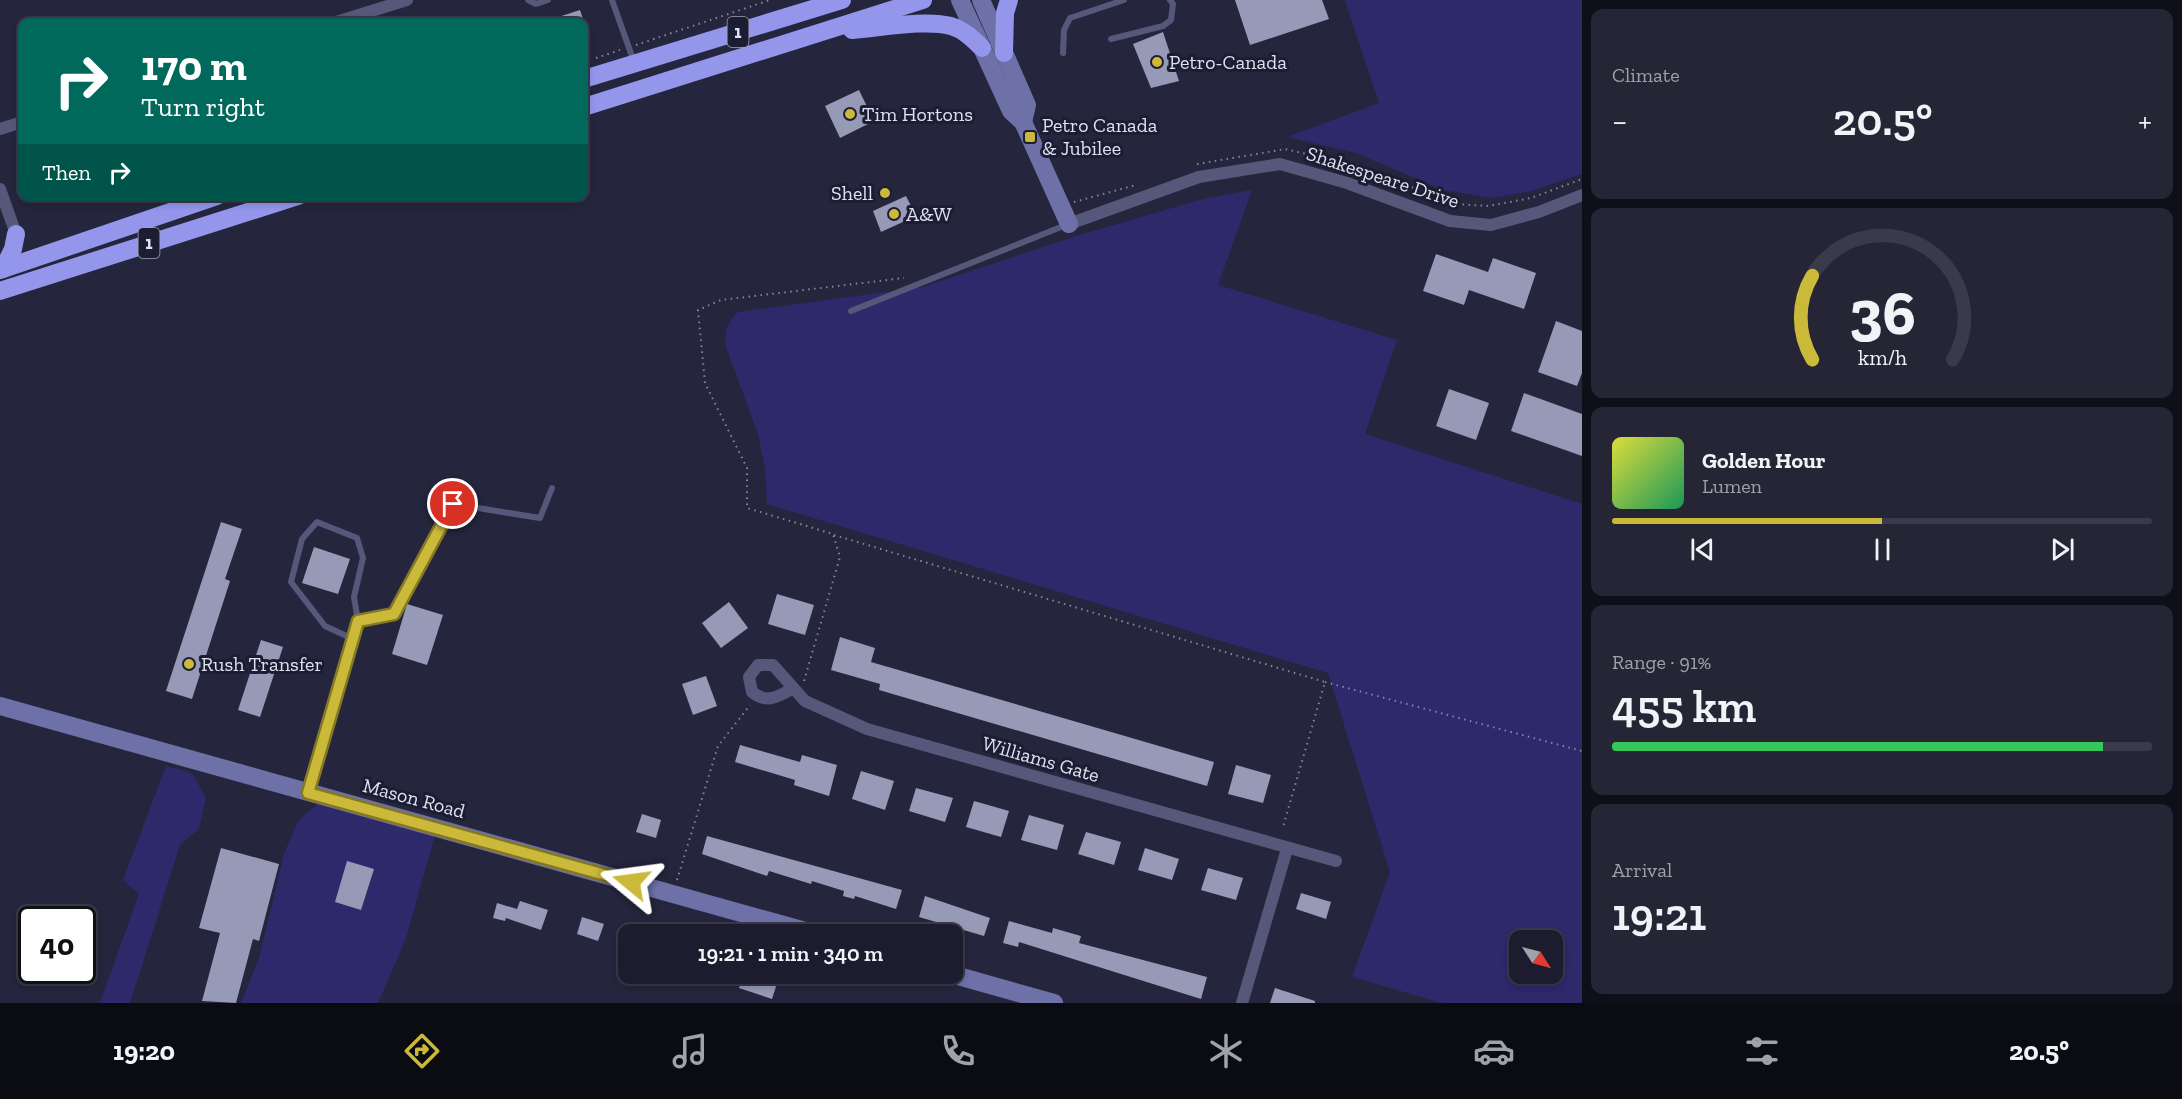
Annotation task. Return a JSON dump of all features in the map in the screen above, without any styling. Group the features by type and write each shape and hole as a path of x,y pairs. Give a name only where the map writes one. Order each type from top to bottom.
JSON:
{"highway":[{"name":"1","path":"588,78 842,0"},
{"name":"1","path":"588,106 923,0"},
{"path":"1004,53 1005,13 1010,0"},
{"path":"820,33 935,24 952,26 970,36 982,48"},
{"name":"1","path":"1,269 203,201"},
{"name":"1","path":"0,291 282,201"},
{"path":"16,234 26,244 45,255"},
{"path":"1,269 13,249 16,234"}],"street":[{"path":"349,18 407,0"},
{"path":"960,0 1011,111 1023,122 1069,224"},
{"path":"981,0 1027,105 1023,122"},
{"path":"0,129 18,123"},
{"name":"Shakespeare Drive","path":"1069,224 1199,177 1280,164 1347,183 1450,221 1491,225 1539,212 1582,195"},
{"path":"0,189 16,234"},
{"name":"Williams Gate","path":"758,697 752,692 748,677 758,664 766,663 780,669 794,691 817,708 867,729 1336,861"},
{"path":"758,697 774,699 794,691"},
{"name":"Mason Road","path":"0,706 780,924"},
{"path":"1242,1003 1287,849"},
{"path":"963,977 1054,1003"}],"lane":[{"path":"528,0 536,4 548,0"},
{"path":"612,0 634,63"},
{"path":"1063,53 1064,30 1070,18 1124,0"},
{"path":"1111,39 1163,26 1171,20 1173,4 1170,0"},
{"path":"851,311 1069,224"},
{"path":"358,621 394,614 453,504 540,518 552,488"},
{"path":"308,793 353,639 358,621 354,597 363,558 357,538 317,522 302,539 291,582 325,626 353,639"}],"path":[{"path":"594,58 770,0"},
{"path":"1191,166 1284,149 1358,166 1455,204 1489,206 1531,198 1582,179"},
{"path":"1061,205 1143,183"},
{"path":"915,277 721,300 698,310 705,383 747,468 747,508 1325,682 1582,751"},
{"path":"794,691 803,683 840,557 833,534"},
{"path":"1283,827 1325,682"},
{"path":"673,894 718,746 758,697"}],"shaded area":[{"path":"1345,0 1582,0 1582,174 1528,192 1491,198 1443,190 1356,153 1287,137 1379,103"},
{"path":"1252,190 1218,285 1397,340 1365,434 1582,504 1582,1003 1442,1003 1352,977 1390,872 1328,673 767,504 765,469 758,434 726,347 727,328 738,312 923,287 1076,236 1203,199"},
{"path":"166,766 192,773 206,798 199,829 180,845 130,1003 100,1003 139,894 123,880"},
{"path":"320,802 435,835 406,938 378,1003 241,1003 259,958 284,854 298,821"}],"building":[{"path":"1235,0 1322,0 1329,19 1250,45"},
{"path":"580,10 583,18 555,18"},
{"name":"Petro-Canada","path":"1163,32 1179,81 1151,88 1133,44"},
{"name":"Tim Hortons","path":"859,90 874,121 840,138 825,106"},
{"name":"A&W","path":"906,196 916,216 881,232 873,211"},
{"path":"1436,254 1488,272 1493,258 1536,273 1524,309 1469,290 1464,305 1423,291"},
{"path":"1556,321 1582,331 1582,373 1577,386 1538,372"},
{"path":"1449,389 1489,403 1476,440 1436,426"},
{"path":"1524,393 1582,414 1582,456 1511,431"},
{"path":"221,522 242,529 225,579 230,581 192,699 166,691"},
{"path":"314,547 350,559 338,594 302,583"},
{"path":"777,594 814,605 805,635 768,624"},
{"path":"729,602 748,628 721,648 702,623"},
{"path":"407,604 443,615 427,665 392,654"},
{"path":"840,637 875,648 871,662 1214,762 1207,786 879,690 880,684 831,670"},
{"path":"261,640 283,647 260,717 238,710"},
{"path":"706,676 717,706 693,715 682,684"},
{"path":"740,745 800,762 802,755 837,765 829,796 794,785 795,780 735,762"},
{"path":"1236,765 1271,775 1263,803 1228,794"},
{"path":"861,771 894,781 885,810 852,799"},
{"path":"916,788 953,798 945,822 909,811"},
{"path":"974,801 1009,811 1001,837 966,827"},
{"path":"642,814 661,820 656,838 636,832"},
{"path":"1029,815 1064,825 1057,850 1021,840"},
{"path":"1086,832 1121,842 1114,865 1078,854"},
{"path":"707,836 902,890 896,909 855,896 854,899 843,896 844,891 812,881 811,884 769,871 767,876 702,854"},
{"path":"221,848 279,864 259,941 253,939 236,1003 202,1001 220,933 199,928"},
{"path":"1145,848 1179,859 1172,880 1138,870"},
{"path":"347,861 374,869 361,910 335,902"},
{"path":"1208,868 1243,878 1236,900 1201,890"},
{"path":"1301,893 1331,902 1326,919 1296,909"},
{"path":"925,896 990,918 984,936 963,930 963,924 943,924 919,917"},
{"path":"520,901 548,910 541,930 506,918 505,921 493,918 497,903 517,909"},
{"path":"582,917 604,924 598,941 577,934"},
{"path":"1009,921 1052,933 1053,928 1081,936 1079,943 1207,977 1201,999 1019,942 1018,947 1003,943"},
{"path":"740,984 777,984 772,999 739,988"},
{"path":"1275,988 1315,1001 1315,1003 1270,1003"}],"place":[{"name":"Petro-Canada","path":"1157,62"},
{"name":"Tim Hortons","path":"850,114"},
{"name":"Petro Canada & Jubilee","path":"1030,137"},
{"name":"Shell","path":"885,193"},
{"name":"A&W","path":"894,214"},
{"name":"Rush Transfer","path":"189,664"}],"route":[{"path":"453,504 417,567 394,614 358,621 308,793 631,882"}]}
